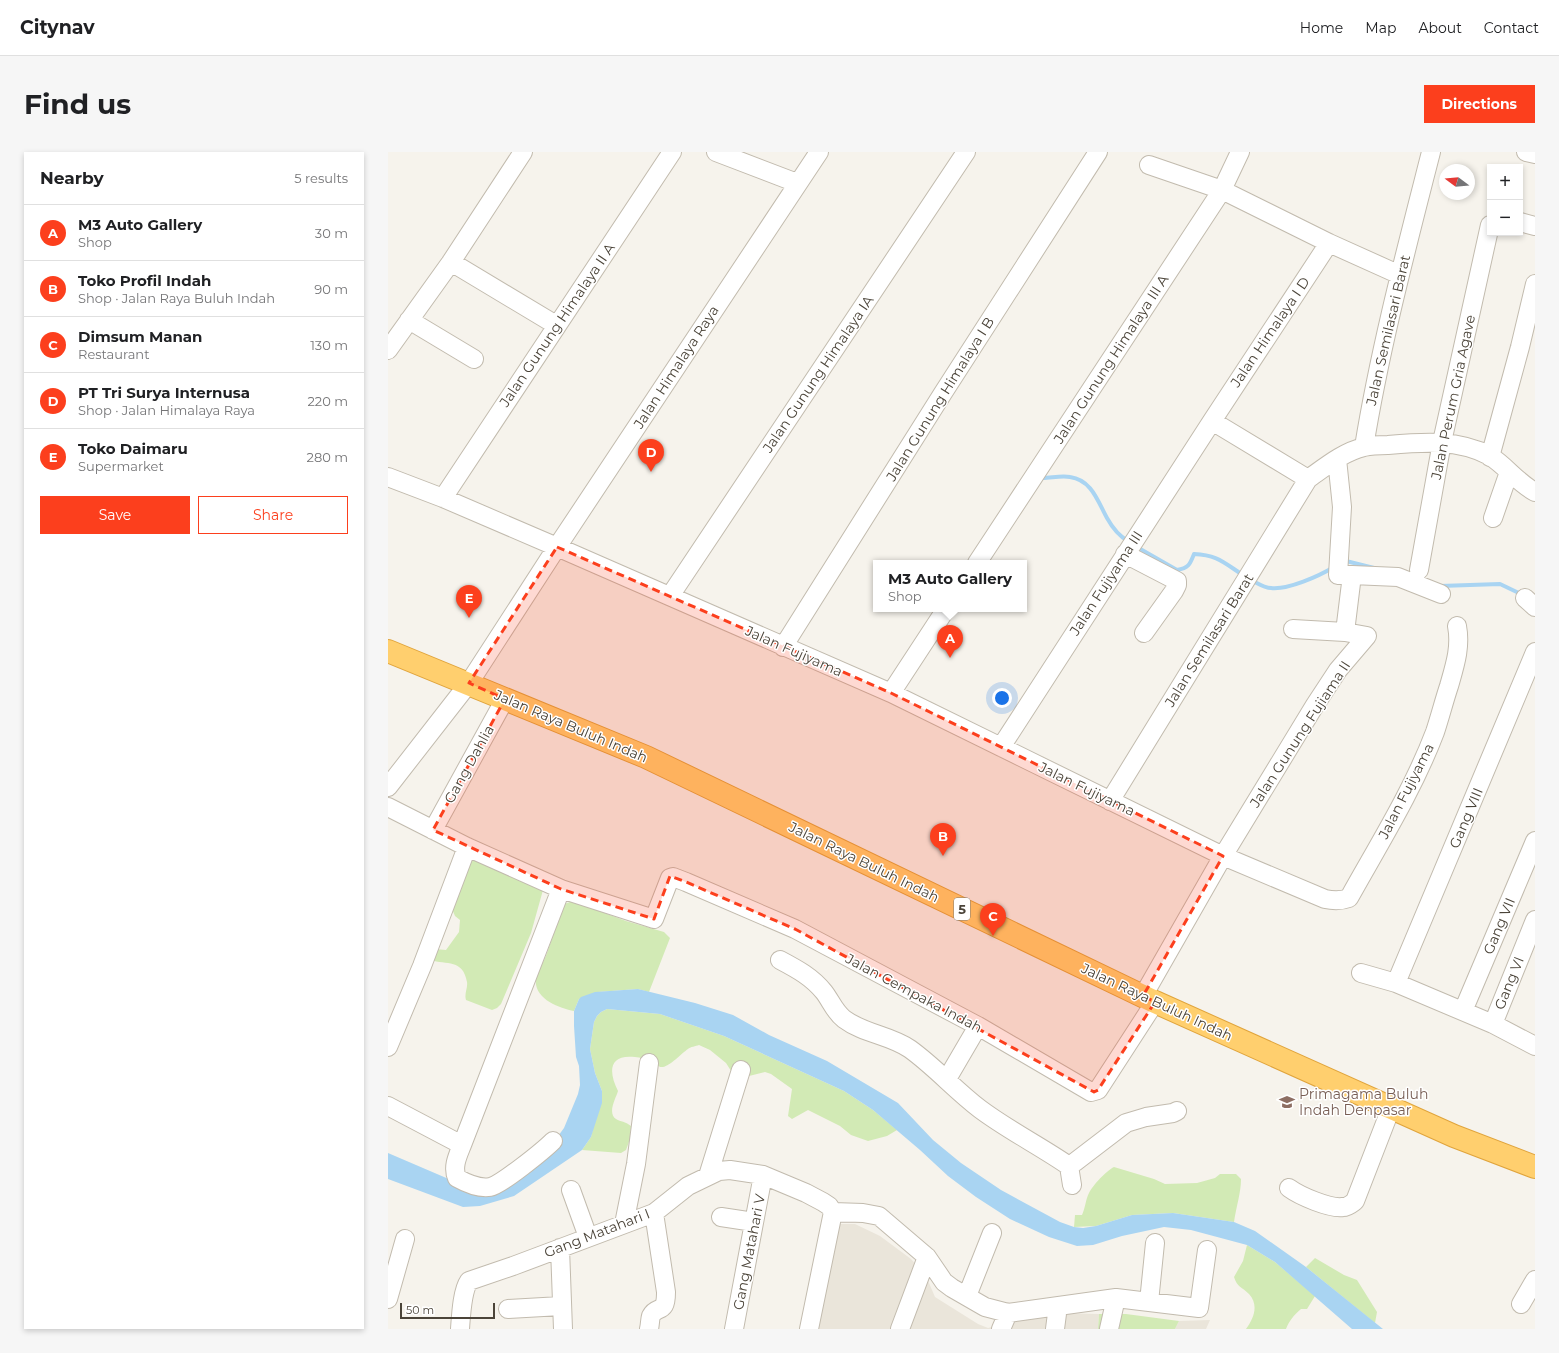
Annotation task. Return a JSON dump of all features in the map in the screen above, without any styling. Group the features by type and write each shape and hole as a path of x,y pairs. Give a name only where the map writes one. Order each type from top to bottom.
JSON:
{"highway":[{"name":"Jalan Raya Buluh Indah","path":"388,651 646,757 1149,999 1454,1136 1534,1165"}],"street":[{"path":"388,350 451,262 523,152"},
{"name":"Jalan Gunung Himalaya II A","path":"442,498 672,152"},
{"path":"716,152 797,183"},
{"name":"Jalan Himalaya Raya","path":"388,787 469,683 557,547 819,152"},
{"name":"Jalan Gunung Himalaya IA","path":"670,596 966,152"},
{"name":"Jalan Gunung Himalaya I B","path":"783,647 943,392 1098,152"},
{"name":"Jalan Gunung Himalaya III A","path":"979,560 1222,190 1240,152"},
{"name":"Jalan Semilasari Barat","path":"1110,800 1308,479 1337,459 1364,447 1369,417 1400,275 1431,152"},
{"path":"1526,152 1535,154"},
{"path":"1149,165 1222,190 1329,243 1400,275"},
{"path":"1523,223 1535,226"},
{"name":"Jalan Perum Gria Agave","path":"1420,570 1442,442 1488,236"},
{"name":"Jalan Himalaya I D","path":"1212,420 1329,243"},
{"path":"451,262 556,325"},
{"path":"1490,457 1528,348 1535,284"},
{"path":"409,320 474,359"},
{"path":"1212,420 1308,479"},
{"name":"Jalan Fujiyama III","path":"1001,747 1212,420"},
{"path":"1364,447 1419,442 1442,442 1474,450 1490,457 1523,485 1535,492"},
{"path":"1337,459 1342,507 1338,575 1398,577 1441,594"},
{"path":"1493,518 1509,472"},
{"name":"Jalan Fujiyama","path":"388,477 442,498 557,547 891,693 1222,856 1325,899 1342,901 1349,898 1409,790 1435,733 1456,657 1459,638 1457,626"},
{"path":"1125,554 1177,581 1174,592 1144,633"},
{"path":"1345,632 1352,575"},
{"path":"891,693 944,612"},
{"name":"Jalan Gunung Fujiama II","path":"1222,856 1315,705 1338,670 1366,636 1345,632 1293,629"},
{"name":"Gang VIII","path":"1396,982 1535,652"},
{"name":"Gang Dahlia","path":"433,830 505,698"},
{"path":"388,807 467,847 561,889 462,1144 455,1168 456,1178 466,1183 491,1187 542,1152 554,1141"},
{"name":"Gang VII","path":"1464,1011 1535,841"},
{"path":"388,1047 422,966 467,847"},
{"path":"1149,999 1222,856"},
{"name":"Jalan Cempaka Indah","path":"561,889 654,919 669,880 673,877 676,878 795,929 978,1026 1091,1092 1098,1090 1149,999"},
{"name":"Gang VI","path":"1493,1024 1535,920"},
{"path":"780,960 806,974 825,993 832,1006 844,1018 857,1027 906,1046 947,1079 979,1108 1008,1129 1053,1154 1069,1166 1072,1185"},
{"path":"1361,973 1396,982 1493,1024 1535,1046"},
{"path":"947,1079 978,1026"},
{"path":"624,1224 636,1164 649,1064"},
{"path":"708,1176 741,1070"},
{"path":"388,1106 414,1118 462,1144"},
{"path":"1289,1188 1305,1198 1336,1206 1343,1207 1355,1202 1391,1108"},
{"path":"1075,1162 1126,1123 1146,1117 1173,1114 1177,1111"},
{"name":"Gang Matahari I","path":"460,1329 466,1286 469,1281 513,1266 654,1212 688,1186 719,1171 730,1170 763,1175 806,1193 829,1206 833,1212"},
{"name":"Gang Matahari V","path":"734,1329 763,1175"},
{"path":"571,1190 588,1237"},
{"path":"649,1329 651,1316 654,1312 663,1307 666,1301 666,1292 654,1212"},
{"path":"809,1329 833,1212 863,1213 879,1216 927,1257 944,1282 985,1307 1004,1321 1058,1306 1116,1298 1199,1308 1207,1250"},
{"path":"721,1217 754,1222"},
{"path":"967,1296 992,1233"},
{"path":"388,1299 393,1265 405,1239"},
{"path":"1149,1302 1155,1243"},
{"path":"560,1248 563,1329"},
{"path":"900,1329 927,1257"},
{"path":"1521,1304 1535,1280"},
{"path":"1109,1329 1116,1298"},
{"path":"508,1309 561,1306"},
{"path":"1055,1329 1058,1306"}],"highlighted area":[{"path":"557,547 891,693 1223,856 1143,996 1155,1002 1098,1090 1094,1092 795,929 686,882 670,876 654,919 561,889 433,830 505,699 469,683"}],"shaded area":[{"path":"841,1224 855,1224 880,1236 911,1259 926,1276 935,1297 978,1324 988,1328 1018,1320 1056,1313 1099,1314 1098,1329 801,1329 832,1227"},
{"path":"1210,1320 1206,1329 1175,1329 1179,1321"}],"green space":[{"path":"473,856 543,890 531,933 501,1004 492,1010 466,1000 465,996 467,982 465,975 458,966 430,960 435,949 446,950 459,932 460,920 455,916 452,909"},
{"path":"573,901 626,921 664,932 670,938 649,992 638,989 598,992 579,999 574,1011 561,1008 543,997 536,985 536,978 546,956 561,905"},
{"path":"607,1009 660,1014 724,1036 844,1091 873,1110 897,1130 887,1136 868,1141 851,1135 840,1126 808,1110 792,1119 788,1116 792,1089 771,1074 765,1072 745,1077 733,1074 726,1063 710,1050 699,1045 689,1048 672,1062 663,1067 660,1067 648,1059 635,1057 620,1058 616,1061 613,1065 612,1071 618,1091 612,1113 616,1119 631,1126 630,1139 626,1150 621,1153 582,1150 591,1137 602,1091 595,1073 590,1049 594,1022 601,1012"},
{"path":"1114,1167 1154,1179 1165,1184 1197,1183 1215,1178 1220,1174 1236,1174 1241,1179 1241,1184 1234,1222 1173,1213 1132,1215 1096,1226 1074,1227 1075,1215 1082,1215 1091,1190 1104,1175"},
{"path":"1247,1245 1275,1262 1315,1296 1307,1309 1301,1309 1294,1316 1286,1329 1246,1329 1253,1316 1255,1307 1252,1298 1240,1287 1234,1277 1243,1261"},
{"path":"1315,1258 1344,1275 1357,1280 1377,1312 1375,1323 1306,1267"},
{"path":"1099,1314 1126,1314 1179,1321 1175,1329 1098,1329"}],"water":[{"path":"638,989 695,1003 733,1015 769,1035 827,1061 898,1103 933,1140 961,1163 1001,1190 1060,1222 1074,1227 1083,1228 1096,1226 1132,1215 1173,1213 1234,1222 1255,1231 1306,1267 1383,1329 1352,1329 1275,1262 1247,1245 1191,1230 1164,1227 1122,1236 1093,1245 1077,1246 1049,1237 1010,1219 976,1197 948,1176 873,1110 844,1091 724,1036 660,1014 607,1009 597,1016 594,1022 590,1049 595,1073 602,1091 602,1103 591,1137 582,1150 514,1196 480,1206 463,1207 388,1179 388,1153 465,1186 475,1188 550,1147 564,1128 578,1094 580,1085 574,1026 574,1011 579,999 595,992"}],"waterway":[{"path":"1043,478 1067,476 1084,482 1097,499 1113,528 1128,541"},
{"path":"1135,546 1177,570 1188,565 1194,554 1215,558 1243,575"},
{"path":"1343,562 1346,561 1374,568"},
{"path":"1251,580 1269,588 1286,587 1312,578 1334,567"},
{"path":"1440,586 1500,584 1523,595"}],"place":[{"name":"PT Tri Surya Internusa","path":"651,472"},
{"name":"Toko Daimaru","path":"469,618"},
{"name":"M3 Auto Gallery","path":"950,658"},
{"name":"Toko Profil Indah","path":"943,856"},
{"name":"Dimsum Manan","path":"993,936"},
{"name":"Primagama Buluh Indah Denpasar","path":"1287,1102"}]}
